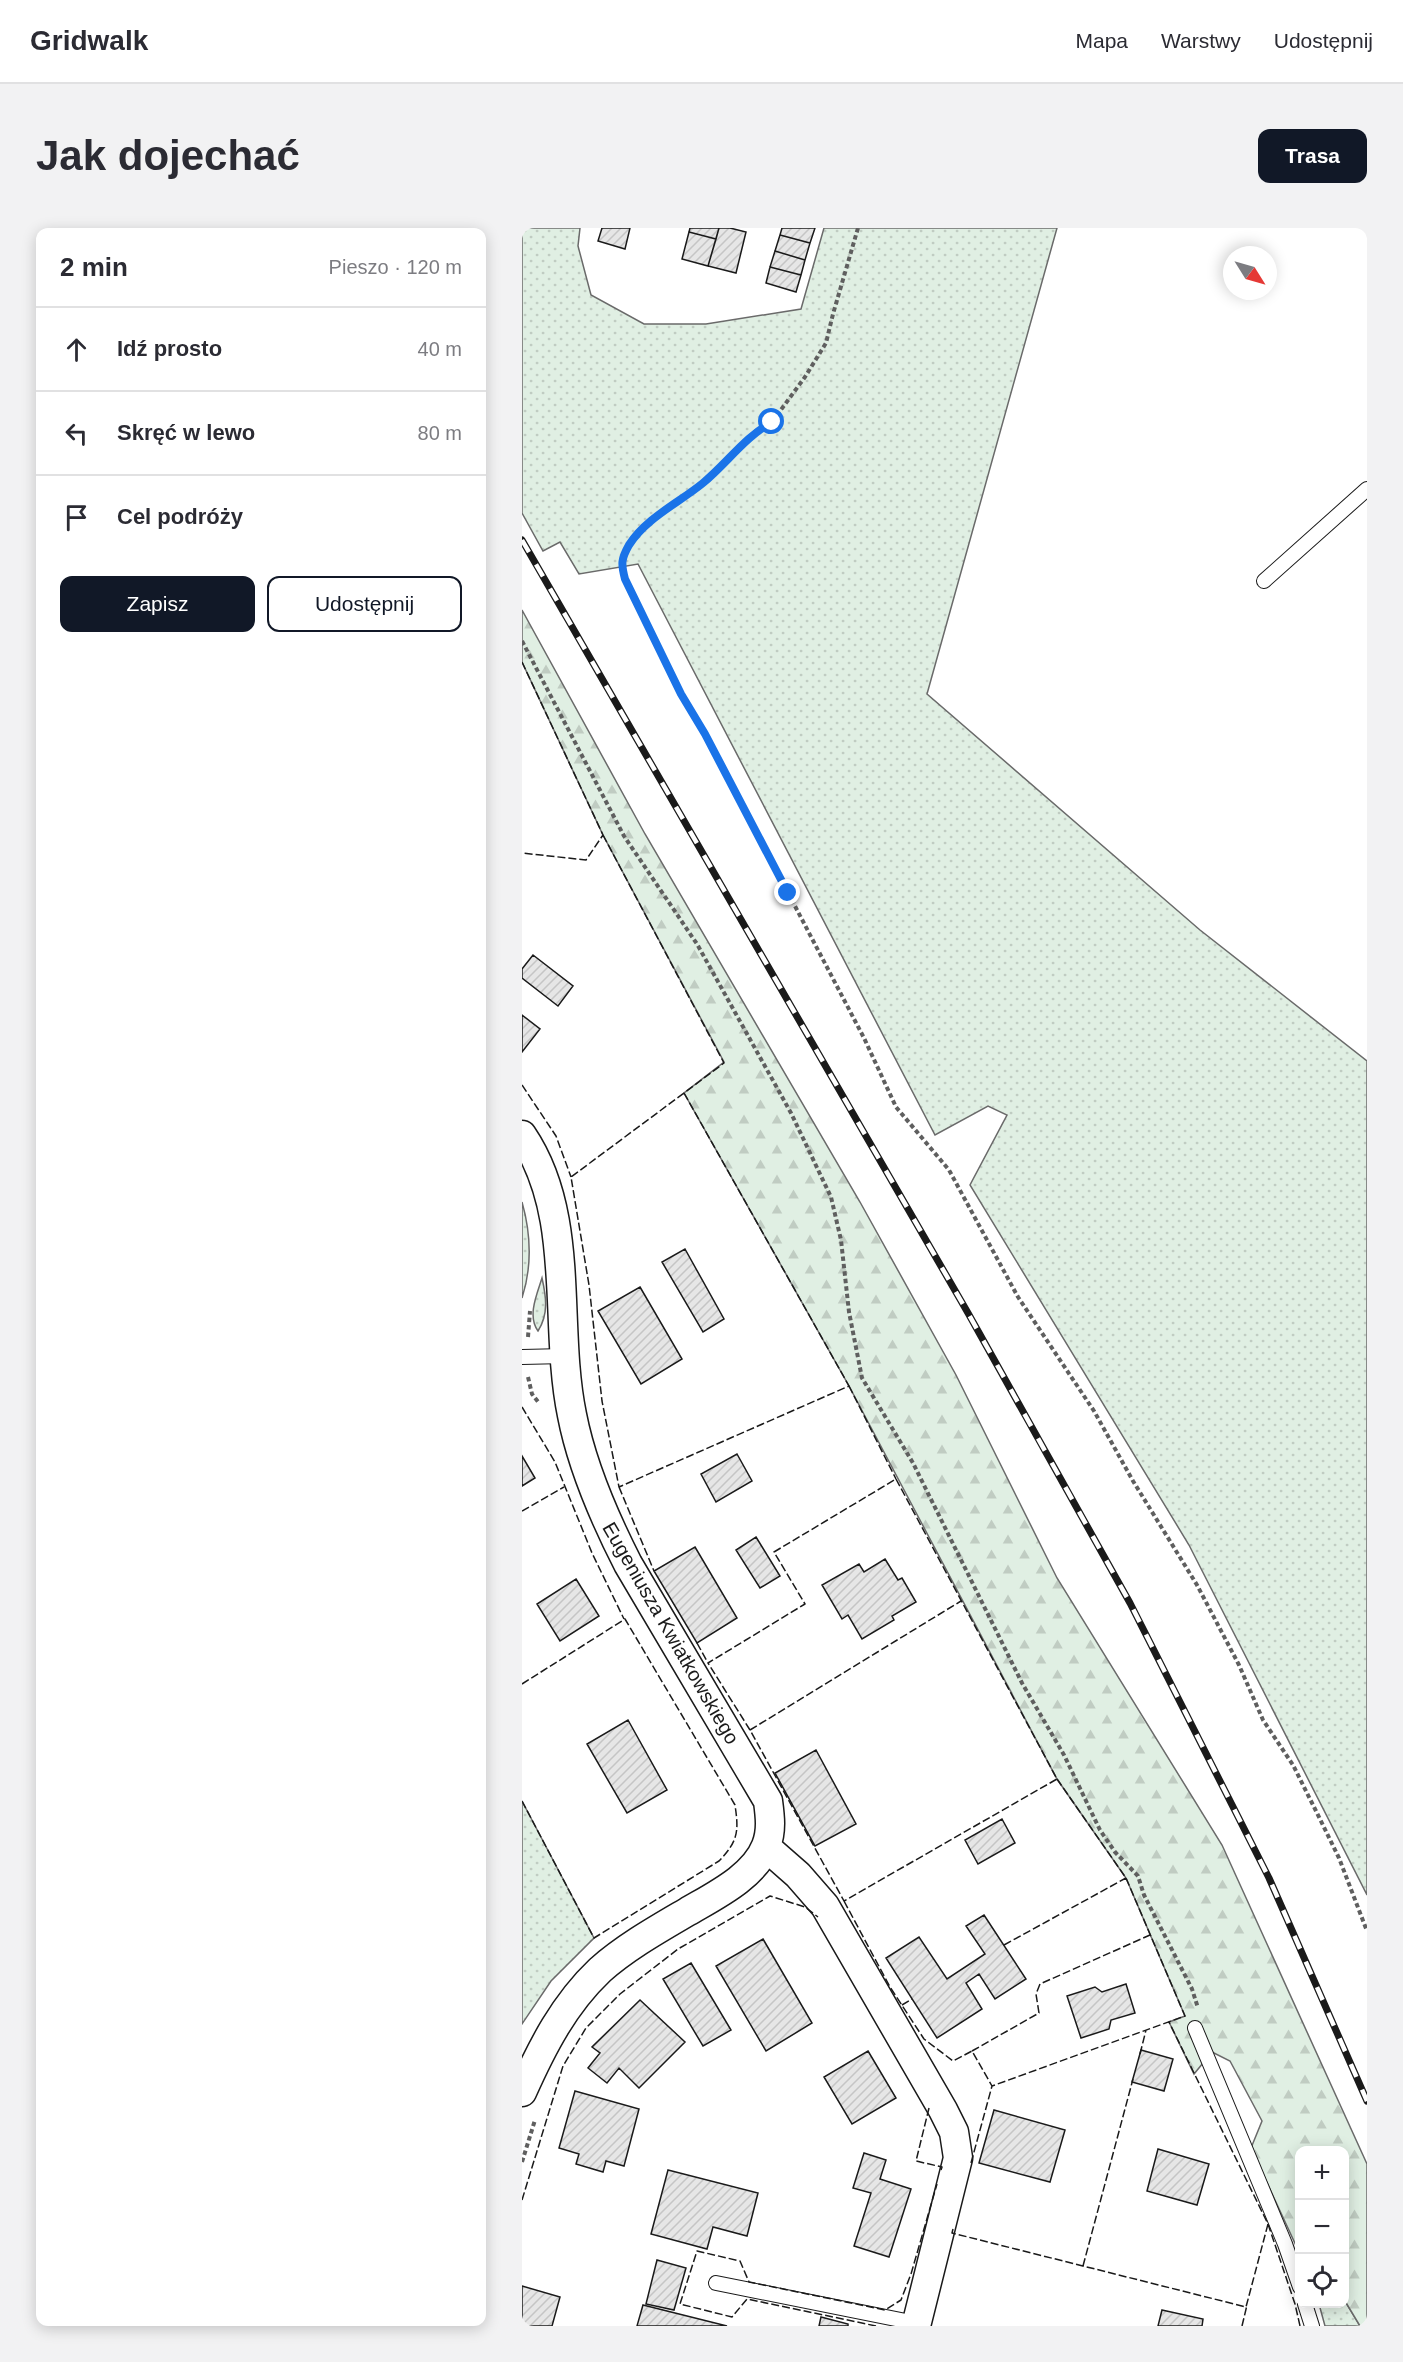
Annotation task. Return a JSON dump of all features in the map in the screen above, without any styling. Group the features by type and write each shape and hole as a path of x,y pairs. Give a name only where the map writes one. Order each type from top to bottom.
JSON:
{"street":[{"name":"Eugeniusza Kwiatkowskiego","path":"522,1135 543,1176 552,1205 572,1415 593,1487 628,1564 768,1801 771,1827 766,1847"},
{"path":"522,2092 550,2031 601,1970 650,1934 738,1881 766,1847 798,1875 825,1906 954,2132 958,2158 916,2325"}],"lane":[{"path":"1264,581 1367,489"},
{"path":"525,1357 565,1356"},
{"path":"1195,2028 1285,2244 1295,2275"},
{"path":"716,2283 916,2325"},
{"path":"1306,2308 1312,2326"}],"path":[{"path":"858,228 826,343 772,422 756,431 704,482 647,525 630,543 621,562 625,579 681,694 705,734 864,1038 896,1107 949,1170 1018,1297 1094,1412 1197,1585 1239,1665 1263,1720 1293,1765 1316,1811 1339,1858 1367,1931"},
{"path":"522,641 624,836 697,944 752,1039 796,1124 831,1197 841,1240 849,1312 862,1378 913,1463 1022,1683 1064,1755 1100,1830 1115,1852 1138,1876 1155,1920 1192,1989 1200,2016 1195,2028"},
{"path":"531,1308 525,1357 532,1394 542,1408"},
{"path":"522,2162 535,2117"}],"green space":[{"path":"522,228 580,228 578,246 591,295 644,324 706,324 801,309 824,228 1057,228 927,694 1200,930 1367,1061 1367,1895 1189,1545 970,1185 1007,1115 988,1106 935,1135 638,564 579,574 560,542 543,551 522,513"},
{"path":"522,610 645,834 860,1202 956,1375 1057,1578 1222,1845 1367,2164 1367,2326 1360,2326 1349,2308 1349,2146 1295,2146 1295,2243 1251,2148 1262,2121 1230,2061 1212,2052 1194,2074 1169,2022 1185,2016 1126,1878 1057,1779 849,1386 684,1093 724,1062 603,835 522,662"},
{"path":"522,1202 527,1226 529,1262 522,1298"},
{"path":"542,1278 545,1312 538,1331 533,1312"},
{"path":"522,1801 594,1938 551,1981 522,2024"},
{"path":"1320,2308 1349,2308 1360,2326 1325,2326"}],"building":[{"path":"602,228 630,228 625,249 598,241"},
{"path":"690,228 719,228 716,239 689,232"},
{"path":"719,228 746,232 736,273 708,266"},
{"path":"782,228 815,228 810,243 780,235"},
{"path":"689,232 716,239 708,266 682,259"},
{"path":"780,235 810,243 805,260 775,251"},
{"path":"775,251 805,260 801,275 770,267"},
{"path":"770,267 801,275 796,292 766,283"},
{"path":"533,955 573,986 558,1006 522,978 522,969"},
{"path":"522,1015 540,1029 522,1052"},
{"path":"685,1249 724,1319 703,1332 662,1262"},
{"path":"640,1287 682,1359 641,1384 598,1311"},
{"path":"737,1454 752,1481 716,1502 701,1474"},
{"path":"522,1456 535,1478 522,1486"},
{"path":"756,1537 780,1576 760,1588 736,1550"},
{"path":"695,1547 737,1618 697,1643 654,1571"},
{"path":"885,1559 898,1580 902,1578 916,1602 892,1616 894,1620 862,1639 848,1615 842,1619 822,1585 859,1564 864,1572"},
{"path":"576,1579 599,1616 560,1641 537,1604"},
{"path":"628,1720 667,1790 627,1813 587,1744"},
{"path":"816,1750 856,1824 815,1846 775,1773"},
{"path":"1002,1819 1015,1843 978,1864 965,1840"},
{"path":"984,1915 1026,1979 995,1999 979,1974 966,1983 982,2009 937,2038 886,1958 919,1937 947,1979 985,1954 966,1926"},
{"path":"763,1939 812,2023 766,2051 716,1966"},
{"path":"691,1963 731,2030 703,2046 663,1979"},
{"path":"1126,1984 1135,2013 1111,2020 1109,2029 1081,2038 1067,1996 1095,1987 1102,1992"},
{"path":"640,2000 685,2042 639,2088 619,2068 607,2083 588,2068 600,2053 592,2047"},
{"path":"1141,2050 1173,2059 1164,2091 1132,2082"},
{"path":"868,2051 896,2098 852,2124 824,2077"},
{"path":"575,2091 639,2109 624,2166 606,2161 603,2172 576,2164 579,2154 559,2148"},
{"path":"994,2110 1065,2130 1050,2182 979,2163"},
{"path":"1158,2149 1209,2164 1197,2205 1147,2191"},
{"path":"864,2153 886,2160 880,2179 911,2189 889,2257 854,2246 871,2193 853,2188"},
{"path":"668,2170 758,2193 747,2236 713,2227 707,2249 651,2234"},
{"path":"657,2260 686,2268 674,2310 646,2304"},
{"path":"522,2286 560,2297 552,2326 522,2326"},
{"path":"643,2305 727,2326 637,2326"},
{"path":"1162,2310 1203,2319 1202,2326 1158,2326"},
{"path":"821,2317 848,2324 848,2326 819,2326"}],"railway":[{"path":"522,540 968,1313 1130,1603 1269,1878 1367,2101"}],"fence":[{"path":"522,662 603,835 586,860 522,853"},
{"path":"603,835 724,1063 684,1093"},
{"path":"522,1085 556,1136 571,1177"},
{"path":"684,1093 849,1386 619,1487 602,1401 589,1285 571,1177 684,1093"},
{"path":"849,1386 896,1479"},
{"path":"522,1407 555,1462 592,1553 624,1619"},
{"path":"896,1479 1057,1779 844,1901 750,1730 708,1663 805,1604 774,1552 896,1479"},
{"path":"522,1511 564,1487"},
{"path":"619,1487 654,1571"},
{"path":"750,1730 961,1601"},
{"path":"522,1684 625,1619 735,1805 736,1836 719,1861 594,1938 522,1801"},
{"path":"697,1643 708,1663"},
{"path":"844,1901 890,1987 924,2039 953,2061 972,2051 992,2086 1185,2016 1126,1878 1057,1779"},
{"path":"1004,1945 1126,1878"},
{"path":"522,2200 563,2066 586,2028 620,1994 678,1949 770,1896 805,1907 818,1917"},
{"path":"972,2051 1039,2013 1036,1994 1040,1984 1150,1935"},
{"path":"902,2005 912,1999"},
{"path":"953,2229 952,2233 1246,2307 1268,2224 1169,2022"},
{"path":"1140,2054 1146,2030"},
{"path":"1083,2266 1133,2079"},
{"path":"971,2163 992,2086"},
{"path":"929,2108 916,2161 942,2167 941,2170"},
{"path":"876,2326 747,2299 732,2317 680,2304 697,2251 740,2261 749,2282 885,2310 901,2300 911,2274 937,2184"},
{"path":"1268,2224 1295,2304 1300,2326"},
{"path":"1242,2326 1247,2305"}],"route":[{"path":"772,422 756,431 704,482 647,525 630,543 621,562 625,579 638,609 788,893"}]}
